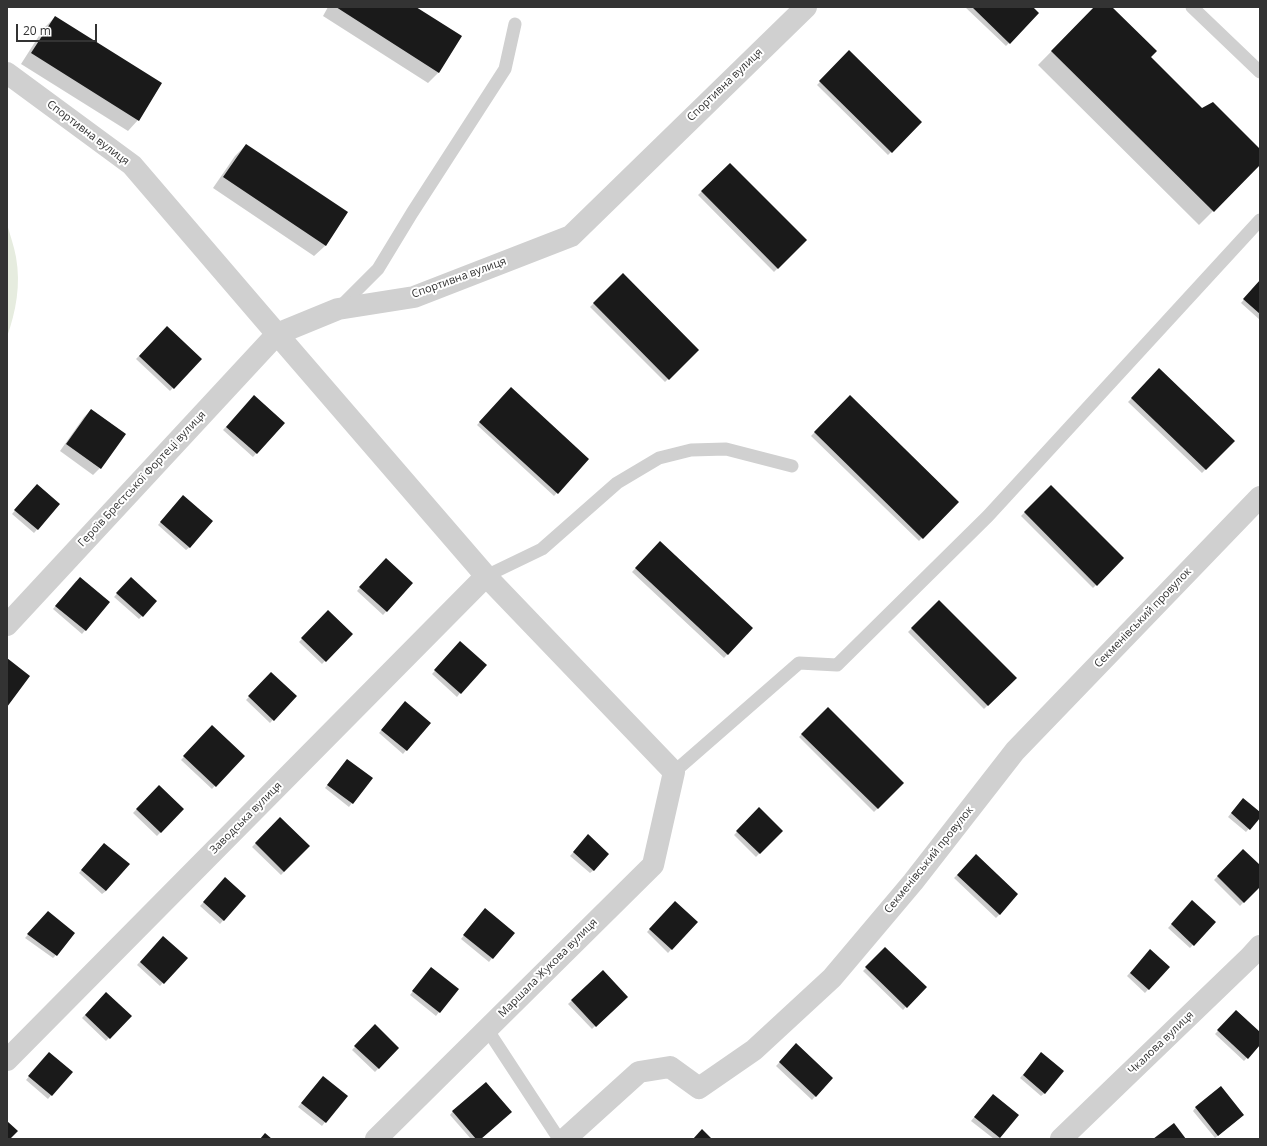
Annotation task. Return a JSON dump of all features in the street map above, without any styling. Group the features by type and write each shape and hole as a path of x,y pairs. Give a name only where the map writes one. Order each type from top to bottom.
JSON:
{"street":[{"name":"Спортивна вулиця","path":"7,73 132,165 277,334 338,309 414,296 571,236 806,7"},
{"path":"277,334 486,576 674,772"},
{"name":"Героїв Брестської Фортеці вулиця","path":"7,625 277,334"},
{"name":"Секменівський провулок","path":"565,1139 638,1072 670,1067 699,1088 754,1050 832,978 913,882 1015,750 1118,646 1260,497"},
{"name":"Заводська вулиця","path":"7,1060 486,576"},
{"name":"Маршала Жукова вулиця","path":"376,1139 653,865 674,772"},
{"name":"Чкалова вулиця","path":"1061,1139 1257,957"}],"lane":[{"path":"1192,7 1260,72"},
{"path":"338,309 378,269 416,206 504,69 515,24"},
{"path":"674,772 799,663 837,665 988,516 1260,220"},
{"path":"486,576 542,549 617,483 659,458 691,450 726,449 792,466"},
{"path":"488,1029 559,1139"}],"shaded area":[{"path":"7,224 15,253 18,288 13,317 7,337"}],"building":[{"path":"336,7 416,7 462,36 439,73"},
{"path":"972,7 1033,7 1039,13 1010,44"},
{"path":"1094,7 1112,7 1157,51 1151,57 1202,108 1213,102 1260,149 1260,165 1214,212 1051,51"},
{"path":"55,16 162,83 139,121 31,53"},
{"path":"849,50 922,122 892,153 819,81"},
{"path":"246,144 348,212 326,246 223,177"},
{"path":"730,163 807,240 778,269 701,191"},
{"path":"623,273 699,350 669,380 593,303"},
{"path":"1260,280 1260,314 1243,299"},
{"path":"167,326 202,359 174,389 139,356"},
{"path":"1159,368 1235,441 1206,470 1131,398"},
{"path":"511,387 589,459 558,494 479,422"},
{"path":"254,395 285,423 257,454 226,427"},
{"path":"850,395 959,502 923,539 814,432"},
{"path":"91,409 126,434 101,469 66,444"},
{"path":"37,484 60,504 38,530 14,510"},
{"path":"1051,485 1124,558 1097,586 1024,512"},
{"path":"183,495 213,521 190,548 160,522"},
{"path":"660,541 753,628 728,655 635,568"},
{"path":"386,558 413,583 387,612 359,587"},
{"path":"80,577 110,602 86,631 55,606"},
{"path":"131,577 157,601 143,617 116,593"},
{"path":"939,600 1017,678 988,706 911,628"},
{"path":"328,610 353,634 326,662 301,638"},
{"path":"460,641 487,665 461,694 434,670"},
{"path":"7,658 30,676 7,707"},
{"path":"271,672 297,696 274,721 248,696"},
{"path":"405,701 431,723 407,751 381,730"},
{"path":"828,707 904,783 878,809 801,734"},
{"path":"212,725 245,756 216,787 183,756"},
{"path":"347,759 373,778 353,804 327,785"},
{"path":"159,785 184,809 161,833 136,809"},
{"path":"1243,798 1260,812 1260,818 1250,830 1231,813"},
{"path":"759,807 783,831 760,854 736,831"},
{"path":"280,817 310,846 284,872 255,843"},
{"path":"588,834 609,854 594,871 573,852"},
{"path":"104,843 130,864 106,891 81,870"},
{"path":"1243,849 1260,865 1260,887 1244,903 1217,876"},
{"path":"976,854 1018,894 1000,915 957,875"},
{"path":"225,877 246,896 224,921 203,902"},
{"path":"1192,900 1216,922 1194,946 1171,924"},
{"path":"675,901 698,922 672,950 649,929"},
{"path":"485,908 515,933 493,959 463,935"},
{"path":"48,911 75,933 57,956 27,934"},
{"path":"163,936 188,958 164,984 140,962"},
{"path":"885,947 927,987 907,1008 865,967"},
{"path":"1150,949 1170,967 1149,990 1130,973"},
{"path":"431,967 459,989 440,1013 412,991"},
{"path":"603,970 628,997 596,1027 571,1000"},
{"path":"106,992 132,1016 110,1039 85,1015"},
{"path":"1236,1010 1260,1032 1260,1045 1248,1059 1217,1030"},
{"path":"375,1024 399,1048 379,1069 354,1046"},
{"path":"796,1043 833,1078 816,1097 779,1062"},
{"path":"49,1052 73,1072 52,1096 28,1076"},
{"path":"1041,1052 1064,1071 1045,1094 1023,1075"},
{"path":"323,1076 348,1096 326,1123 301,1103"},
{"path":"486,1082 512,1112 481,1139 476,1139 452,1111"},
{"path":"1221,1086 1244,1115 1218,1136 1195,1107"},
{"path":"993,1094 1019,1115 1000,1138 974,1117"},
{"path":"7,1121 18,1131 10,1139 7,1139"},
{"path":"1174,1123 1186,1139 1153,1139"},
{"path":"702,1129 712,1139 693,1139"},
{"path":"265,1133 272,1139 260,1139"}]}
